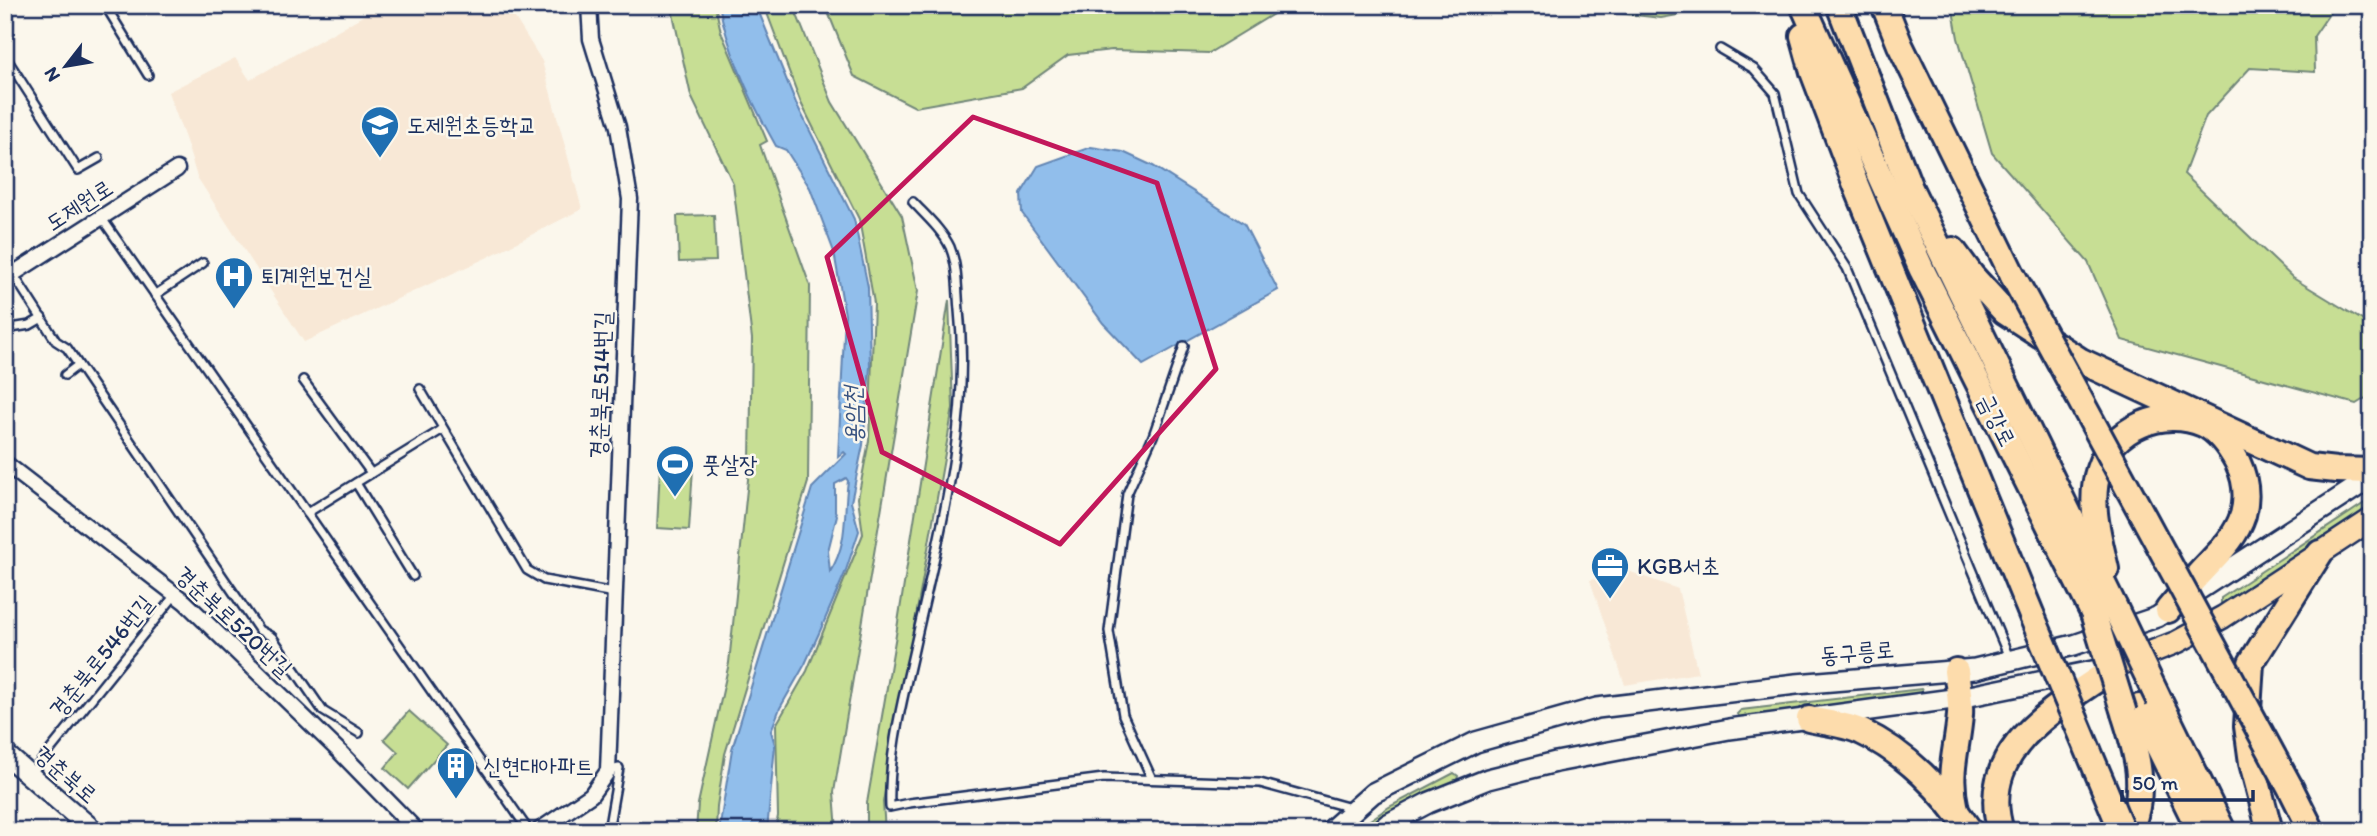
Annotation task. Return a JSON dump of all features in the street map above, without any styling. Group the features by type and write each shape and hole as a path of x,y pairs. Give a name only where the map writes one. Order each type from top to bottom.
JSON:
{"highway":[{"path":"1795,5 1813,72 1847,160 2032,617 2122,831"},
{"name":"금강로","path":"1803,5 1922,270 2104,610"},
{"name":"금강로","path":"1839,5 1910,188 2104,610 2141,706 2200,831"},
{"path":"1884,5 1900,45 2013,276 2312,831"},
{"path":"1910,188 1972,276 2005,312 2081,361 2309,467 2372,471"},
{"path":"2130,831 2138,809 2140,776 2137,751 2141,706 2104,610 2094,503 2098,470 2108,448 2132,428 2177,417 2204,425 2228,447 2244,476 2246,495 2243,515 2235,535 2168,610"},
{"path":"2270,831 2254,773 2247,726 2251,663 2320,553"},
{"path":"2001,831 1995,796 2002,768 2014,748 2028,729 2115,667"},
{"path":"1956,671 1960,714 1951,789 1956,810"},
{"name":"금강로","path":"2141,706 2223,831"},
{"path":"1809,719 1860,731 1920,773 1956,810 1970,831"}],"main road":[{"path":"2115,667 2177,642 2223,617 2372,519"}],"street":[{"name":"경춘북로514번길","path":"589,5 591,39 618,127 630,200 608,771"},
{"name":"도제원로","path":"9,276 177,169"},
{"name":"경춘북로520번길","path":"5,463 175,594 340,752 417,831"},
{"name":"동구릉로","path":"1330,831 1373,793 1476,742 1597,708 1796,684 1975,669 2074,645 2157,617 2372,477"},
{"path":"1380,831 1428,803 1499,776 1556,762 1729,729 1960,698 2115,667"},
{"name":"경춘북로","path":"5,754 89,829"},
{"path":"538,831 591,795 608,771"}],"lane":[{"path":"105,5 148,75"},
{"path":"1720,49 1754,69 1775,93 1798,194 1847,268 2010,661"},
{"path":"5,56 78,170 99,158"},
{"path":"913,202 950,247 956,273 962,340 957,425 947,491 891,762 890,807 1104,778 1260,783 1354,809"},
{"path":"101,217 529,831"},
{"path":"155,295 203,263"},
{"path":"9,276 57,341 66,348 260,630 272,637 323,711 359,733"},
{"path":"5,329 30,325 41,318"},
{"path":"1152,779 1123,715 1109,631 1127,494 1153,436 1184,346"},
{"path":"65,375 78,365"},
{"path":"303,380 371,473"},
{"path":"420,389 527,570 544,580 615,593"},
{"path":"307,513 443,429"},
{"path":"356,483 413,576"},
{"name":"경춘북로546번길","path":"30,775 175,594"},
{"name":"경춘북로514번길","path":"608,771 619,768 608,831"}],"highlighted area":[{"path":"973,117 1157,183 1216,369 1060,544 882,452 827,257"}],"shaded area":[{"name":"도제원초등학교","path":"382,5 507,5 542,61 582,209 486,258 304,342 197,177 168,92 235,58 250,80"},
{"path":"1628,571 1678,589 1698,673 1625,685 1590,580"}],"green space":[{"path":"671,5 715,5 721,32 767,141 760,145 810,286 808,482 725,754 716,831 696,831 698,804 729,663 750,460 752,339 733,183 691,96"},
{"path":"764,5 793,5 832,102 902,216 918,291 834,792 837,831 775,831 778,816 776,725 807,671 863,534 858,498 869,441 874,303 859,219 801,103"},
{"path":"825,5 1288,5 1209,53 1112,50 1068,55 1022,88 915,107 854,76"},
{"path":"1547,5 1717,5 1717,8 1661,18"},
{"path":"1952,5 2335,5 2314,36 2315,72 2250,68 2206,116 2184,174 2293,278 2372,326 2372,394 2356,404 2122,340 2088,262 1992,153 1958,38"},
{"path":"714,215 716,261 679,262 677,216"},
{"path":"949,300 953,408 883,802 885,831 867,831 867,803"},
{"name":"풋살장","path":"660,466 693,468 689,530 657,528"},
{"path":"2372,498 2372,507 2227,604 2221,604 2221,598"},
{"path":"1921,689 1924,694 1740,718 1737,714 1741,710"},
{"path":"409,711 447,745 408,789 385,768 398,752 384,739"},
{"path":"1454,773 1458,776 1457,780 1423,796 1368,831 1354,831 1389,807"}],"water":[{"name":"용암천","path":"719,5 756,5 796,103 854,219 868,287 870,367 863,445 851,502 859,531 845,573 820,631 771,731 775,745 767,831 719,831 732,749 812,488 846,454 844,452 838,457 845,315 834,252 810,188 786,150 776,146 742,78","holes":["846,478 848,481 843,539 830,572 828,551 837,515 835,484"]},
{"path":"1091,147 1123,152 1153,166 1244,224 1278,290 1143,365 1103,323 1022,213 1021,194 1038,166"}],"place":[{"name":"도제원초등학교","path":"380,159"},
{"name":"퇴계원보건실","path":"234,310"},
{"name":"풋살장","path":"675,498"},
{"name":"KGB서초","path":"1610,600"},
{"name":"신현대아파트","path":"456,800"}]}
